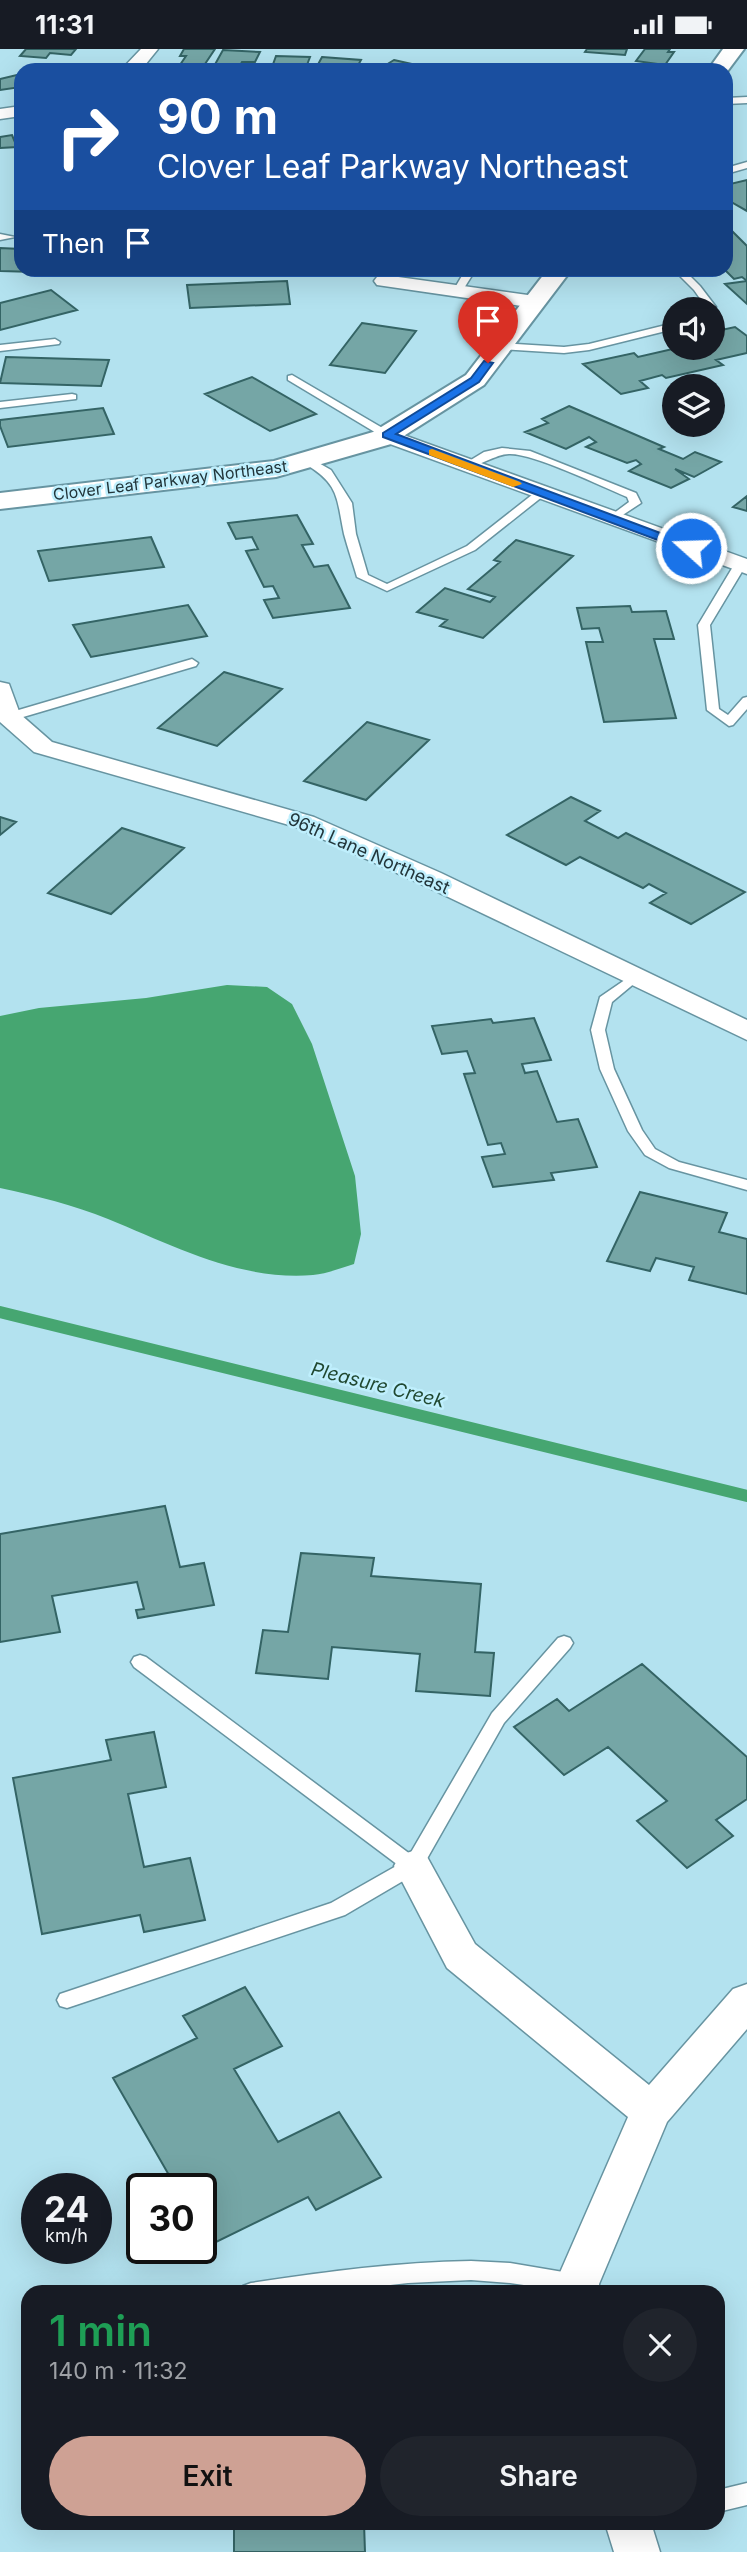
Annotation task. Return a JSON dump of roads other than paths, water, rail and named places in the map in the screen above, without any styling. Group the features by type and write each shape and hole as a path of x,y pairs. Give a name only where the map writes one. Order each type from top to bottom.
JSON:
{"street":[{"path":"139,63 150,49"},
{"path":"723,63 734,49"},
{"path":"392,277 458,291 535,302"},
{"name":"Clover Leaf Parkway Northeast","path":"0,501 276,469 387,435 475,380 555,277"},
{"path":"387,435 744,566"},
{"name":"96th Lane Northeast","path":"0,689 9,716 43,747 305,822 747,1031"},
{"path":"413,1866 461,1956 651,2111"},
{"path":"579,2285 651,2111 747,2001"},
{"path":"630,2530 637,2552"}],"lane":[{"path":"458,291 466,277"},
{"path":"685,277 703,297"},
{"path":"501,346 564,350 589,347 662,329"},
{"path":"0,348 55,342"},
{"path":"292,379 387,435"},
{"path":"0,405 72,397"},
{"path":"466,465 508,448 526,453 632,495 635,503 612,519"},
{"path":"306,460 327,472 346,503 350,534 363,577 387,588 471,548 541,493"},
{"path":"744,566 704,625 713,711 729,722 747,701"},
{"path":"9,716 192,663"},
{"path":"635,977 605,1000 598,1030 607,1069 635,1131 650,1152 674,1165 747,1185"},
{"path":"67,2000 338,1909 413,1866 498,1718 564,1643"},
{"path":"140,1662 413,1866"},
{"path":"309,2285 430,2273 500,2272 563,2285"},
{"path":"725,2499 747,2494"}],"waterway":[{"name":"Pleasure Creek","path":"0,1312 747,1496"}]}
